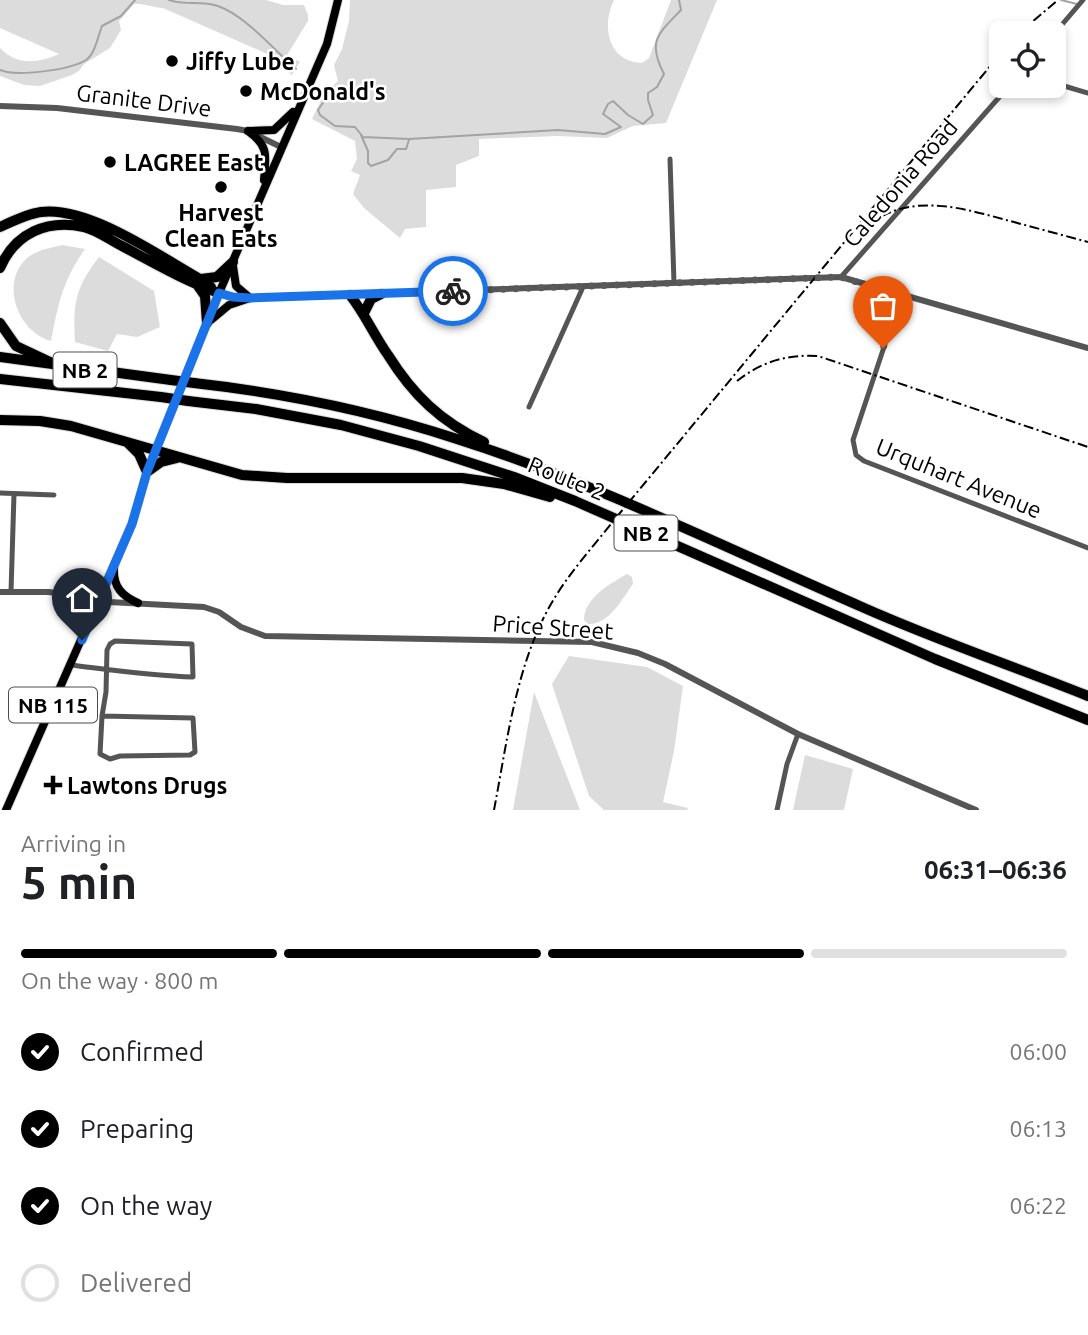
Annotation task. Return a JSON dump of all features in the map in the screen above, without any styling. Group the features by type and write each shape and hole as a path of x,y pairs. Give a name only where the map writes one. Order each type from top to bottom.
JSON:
{"highway":[{"path":"0,227 41,212 70,213 108,227 219,293"},
{"path":"0,268 6,254 20,239 34,230 56,224 86,228 199,282 217,277 233,262"},
{"path":"199,282 205,296 207,323"},
{"path":"364,313 371,299 381,294"},
{"path":"350,295 364,313 408,386 427,406 457,429 516,455 535,467"},
{"path":"0,323 16,346 67,368"},
{"name":"Route 2","path":"0,357 262,392 347,408 458,439 607,495 892,620 1088,696"},
{"name":"Route 2","path":"0,379 286,414 373,433 514,477 935,659 1088,720"},
{"path":"0,420 71,426 233,473 260,477 424,477 485,481 523,489 604,514"},
{"path":"128,442 139,454 147,472 161,462 178,458"}],"main road":[{"name":"NB 115","path":"6,810 132,524 147,472 219,293 327,44 338,0"},
{"path":"248,131 275,130 298,106"},
{"path":"248,131 263,144 264,188"},
{"path":"233,262 236,286 250,298"},
{"path":"207,323 229,305 250,298"},
{"path":"114,566 113,575 120,592 138,603"}],"street":[{"path":"1065,21 1083,0"},
{"path":"1066,87 1088,93"},
{"name":"Caledonia Road","path":"219,293 250,298 841,277 998,98"},
{"name":"Granite Drive","path":"0,106 57,108 248,131 281,147"},
{"path":"670,159 674,282"},
{"path":"841,277 1088,348"},
{"path":"529,407 583,288"},
{"name":"Urquhart Avenue","path":"901,296 853,440 856,455 864,461 1088,548"},
{"path":"0,493 54,495"},
{"path":"11,592 14,494"},
{"name":"Price Street","path":"0,592 48,592 100,600 204,607 265,636 592,642 638,653 665,664 799,734 975,810"},
{"path":"72,665 107,670 193,677 192,644 116,641 110,644 107,650 107,670 106,692 102,716 100,754 110,759 120,756 190,755 195,752 193,718 102,716"},
{"path":"777,810 787,764 799,734"}],"shaded area":[{"path":"0,0 266,0 283,5 304,5 308,21 287,55 300,62 292,75 281,60 163,8 134,4 119,21 121,30 110,48 84,64 79,71 40,86 24,85 0,76 0,48 13,58 28,61 59,54 0,28"},
{"path":"350,0 614,0 608,21 610,41 621,56 642,63 649,58 671,0 717,0 666,123 633,126 607,138 557,136 479,139 479,156 456,165 456,187 426,190 426,227 405,229 400,238 364,208 353,194 360,175 351,171 357,159 355,141 312,119 324,94 338,81 334,65 342,49 349,21"},
{"path":"62,245 85,249 71,271 62,293 51,341 39,336 22,318 16,306 14,281 18,269 30,256"},
{"path":"99,257 154,291 160,327 137,337 117,334 108,351 75,342 77,297 80,287"},
{"path":"627,574 632,577 633,584 619,604 609,616 588,624 584,620 585,612 593,598"},
{"path":"569,656 647,667 683,686 674,751 663,802 688,808 687,810 604,810 589,796 552,684"},
{"path":"534,692 580,810 513,810"},
{"path":"805,755 853,769 844,810 793,810"}],"waterway":[{"path":"0,70 18,73 43,71 68,67 86,60 94,49 102,26 121,16 135,0"},
{"path":"169,0 212,4 228,11 249,25 296,69"},
{"path":"324,94 325,100 318,110 320,115 335,126 355,127 363,137 409,139 558,130 605,134 621,127 603,114 608,104 613,101 643,124 653,115 648,93 657,87 664,74 656,53 658,39 666,25 681,10 679,0"},
{"path":"1061,0 1077,4"},
{"path":"361,135 371,166 388,160 397,149 406,149 409,140"}],"railway":[{"path":"1033,21 1058,0"},
{"path":"494,810 521,678 539,628 558,593 615,519 989,67"},
{"path":"866,227 900,209 936,206 973,211 1088,242"},
{"path":"737,381 755,369 775,361 796,356 818,356 1088,447"}],"way so far":[{"path":"453,291 841,277 901,296 883,348"}],"place":[{"name":"Jiffy Lube","path":"172,61"},
{"name":"McDonald's","path":"246,91"},
{"name":"LAGREE East","path":"110,162"},
{"name":"Harvest Clean Eats","path":"221,187"},
{"name":"Lawtons Drugs","path":"53,785"}],"route":[{"path":"82,640 132,524 147,472 219,293 250,298 453,291"}]}
